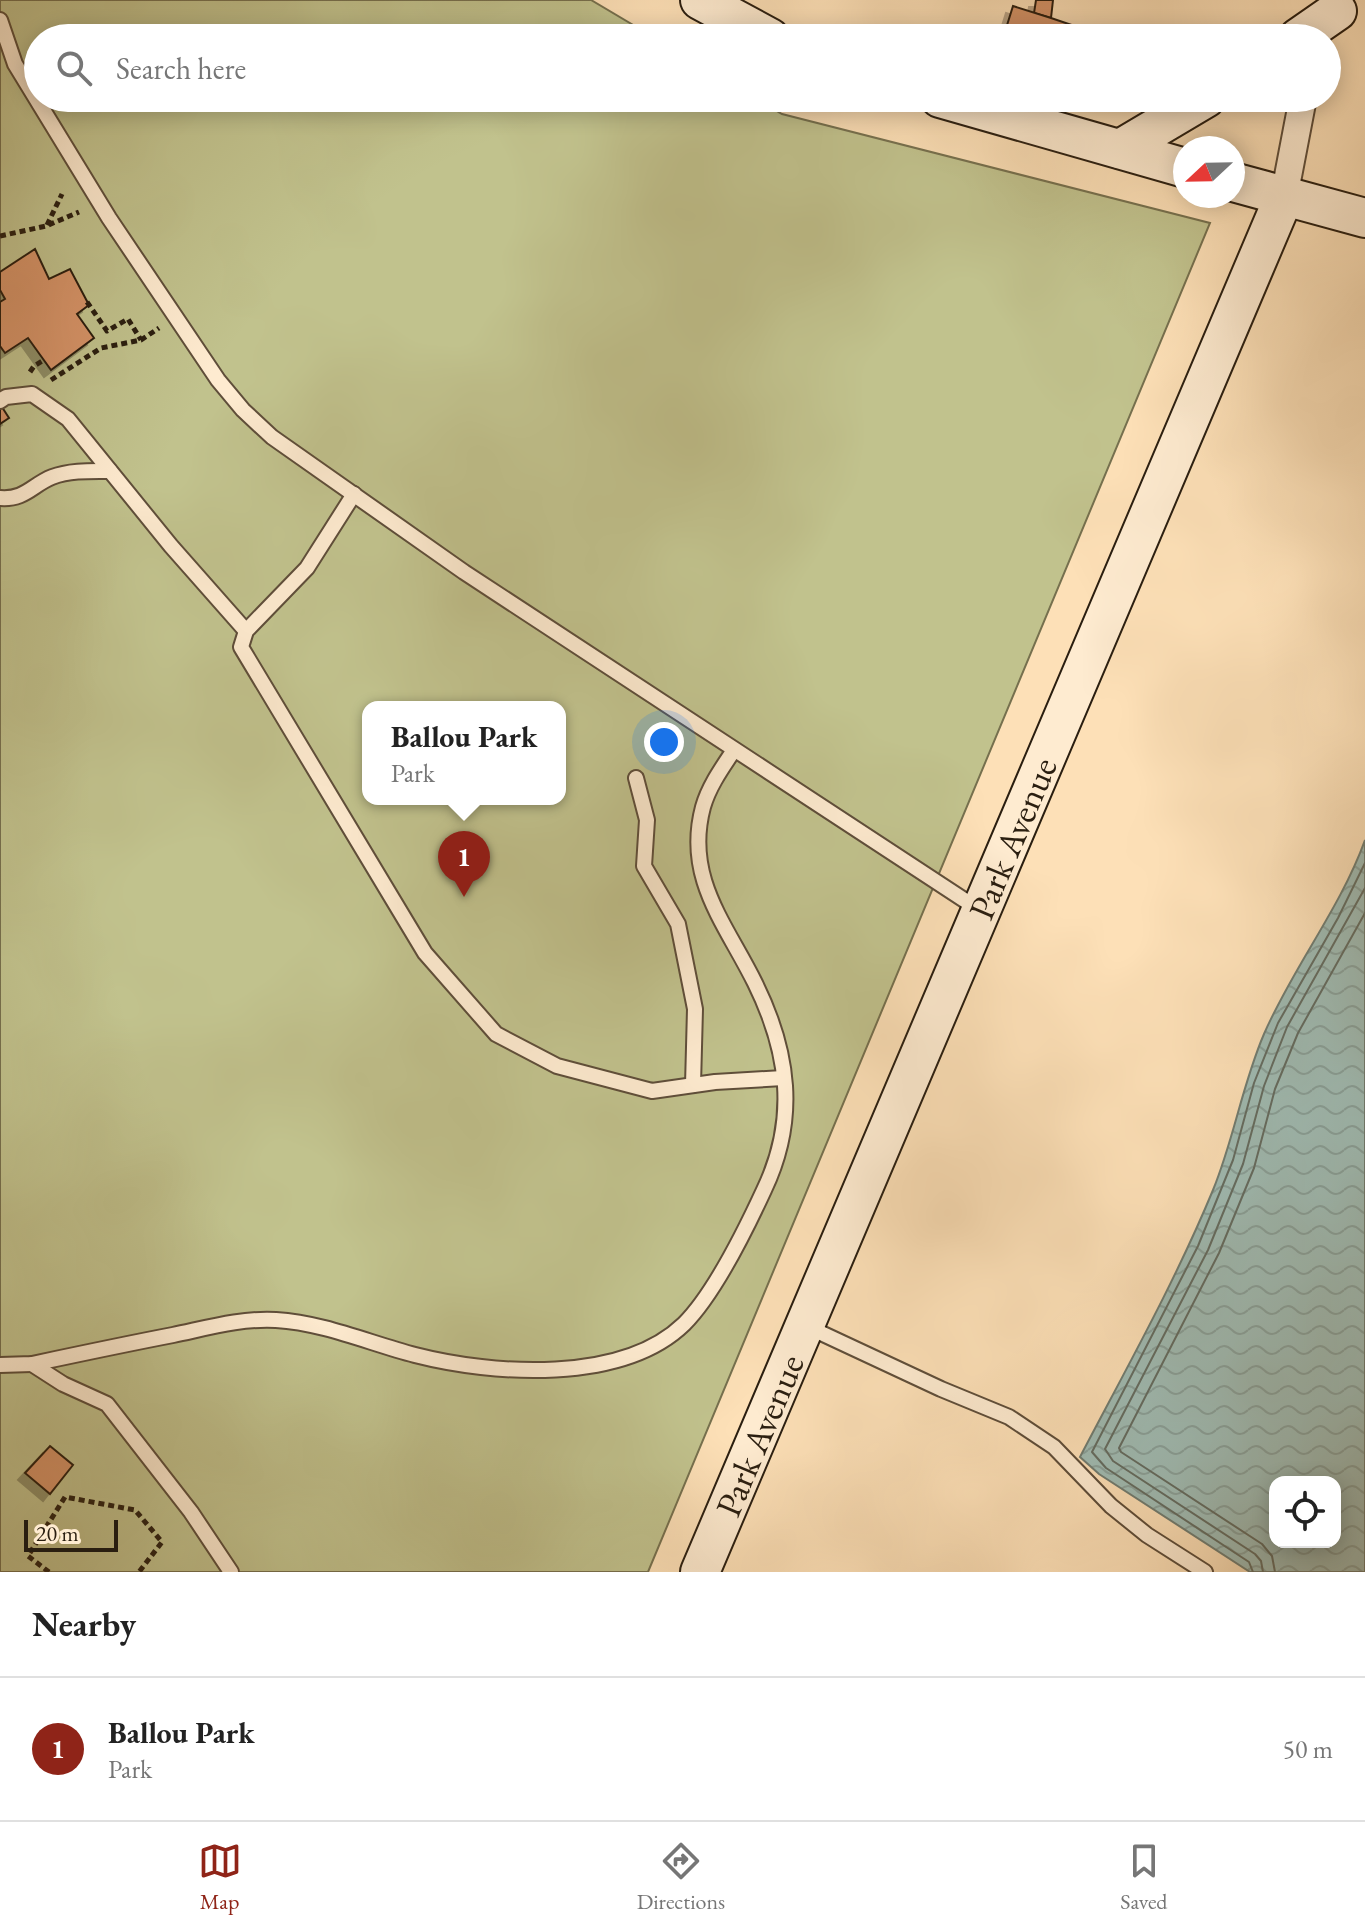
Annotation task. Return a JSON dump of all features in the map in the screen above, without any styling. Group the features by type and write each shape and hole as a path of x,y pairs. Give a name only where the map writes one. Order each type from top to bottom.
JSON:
{"main road":[{"path":"700,0 744,24"},
{"path":"989,112 1173,164"},
{"path":"1120,149 1182,112"},
{"path":"1245,186 1365,218"},
{"name":"Park Avenue","path":"700,1572 1284,197"}],"street":[{"name":"Park Avenue","path":"1284,197 1300,112"}],"lane":[{"path":"0,20 15,64 24,79"},
{"path":"44,112 99,201 218,380 243,410 272,437 464,572 981,912"},
{"path":"0,401 6,397 32,394 68,419 171,546 246,631"},
{"path":"0,498 26,494 52,477 81,471 110,471"},
{"path":"354,494 307,568 246,631 241,647 425,953 496,1034 557,1066 652,1091 783,1078"},
{"path":"0,1365 32,1364 234,1322 275,1320 316,1325 418,1356 491,1368 534,1369 631,1357 660,1343 685,1323 701,1303 745,1230 776,1165 783,1143 786,1108 782,1056 772,1022 755,982 711,905 701,873 698,840 703,808 712,783 734,750"},
{"path":"636,778 647,820 644,866 678,924 695,1009 693,1085"},
{"path":"805,1326 1009,1417 1054,1447 1111,1506 1147,1535 1205,1572"},
{"path":"32,1364 63,1384 107,1404 191,1512 231,1572"}],"path":[{"path":"46,226 62,194"},
{"path":"0,236 46,226 99,201"},
{"path":"87,302 107,331 128,319 141,340"},
{"path":"41,387 101,348 141,340 177,317"},
{"path":"49,1572 28,1556 65,1497 135,1510 162,1542 139,1572"}],"green space":[{"path":"0,0 591,0 631,24 24,24 24,112 779,112 1210,223 648,1572 0,1572"}],"water":[{"path":"1365,840 1365,1572 1250,1572 1099,1474 1080,1457 1150,1325 1198,1224 1220,1171 1264,1034 1288,985 1343,890"}],"building":[{"path":"1036,0 1053,0 1051,18 1034,13"},
{"path":"1013,6 1069,24 1007,24"},
{"path":"35,249 49,279 70,269 89,305 77,314 94,338 51,370 28,338 5,353 0,346 0,302 5,299 0,290 0,272"},
{"path":"0,404 9,418 0,424"},
{"path":"50,1446 73,1465 50,1494 25,1473"}],"place":[{"name":"Ballou Park","path":"464,897"}]}
